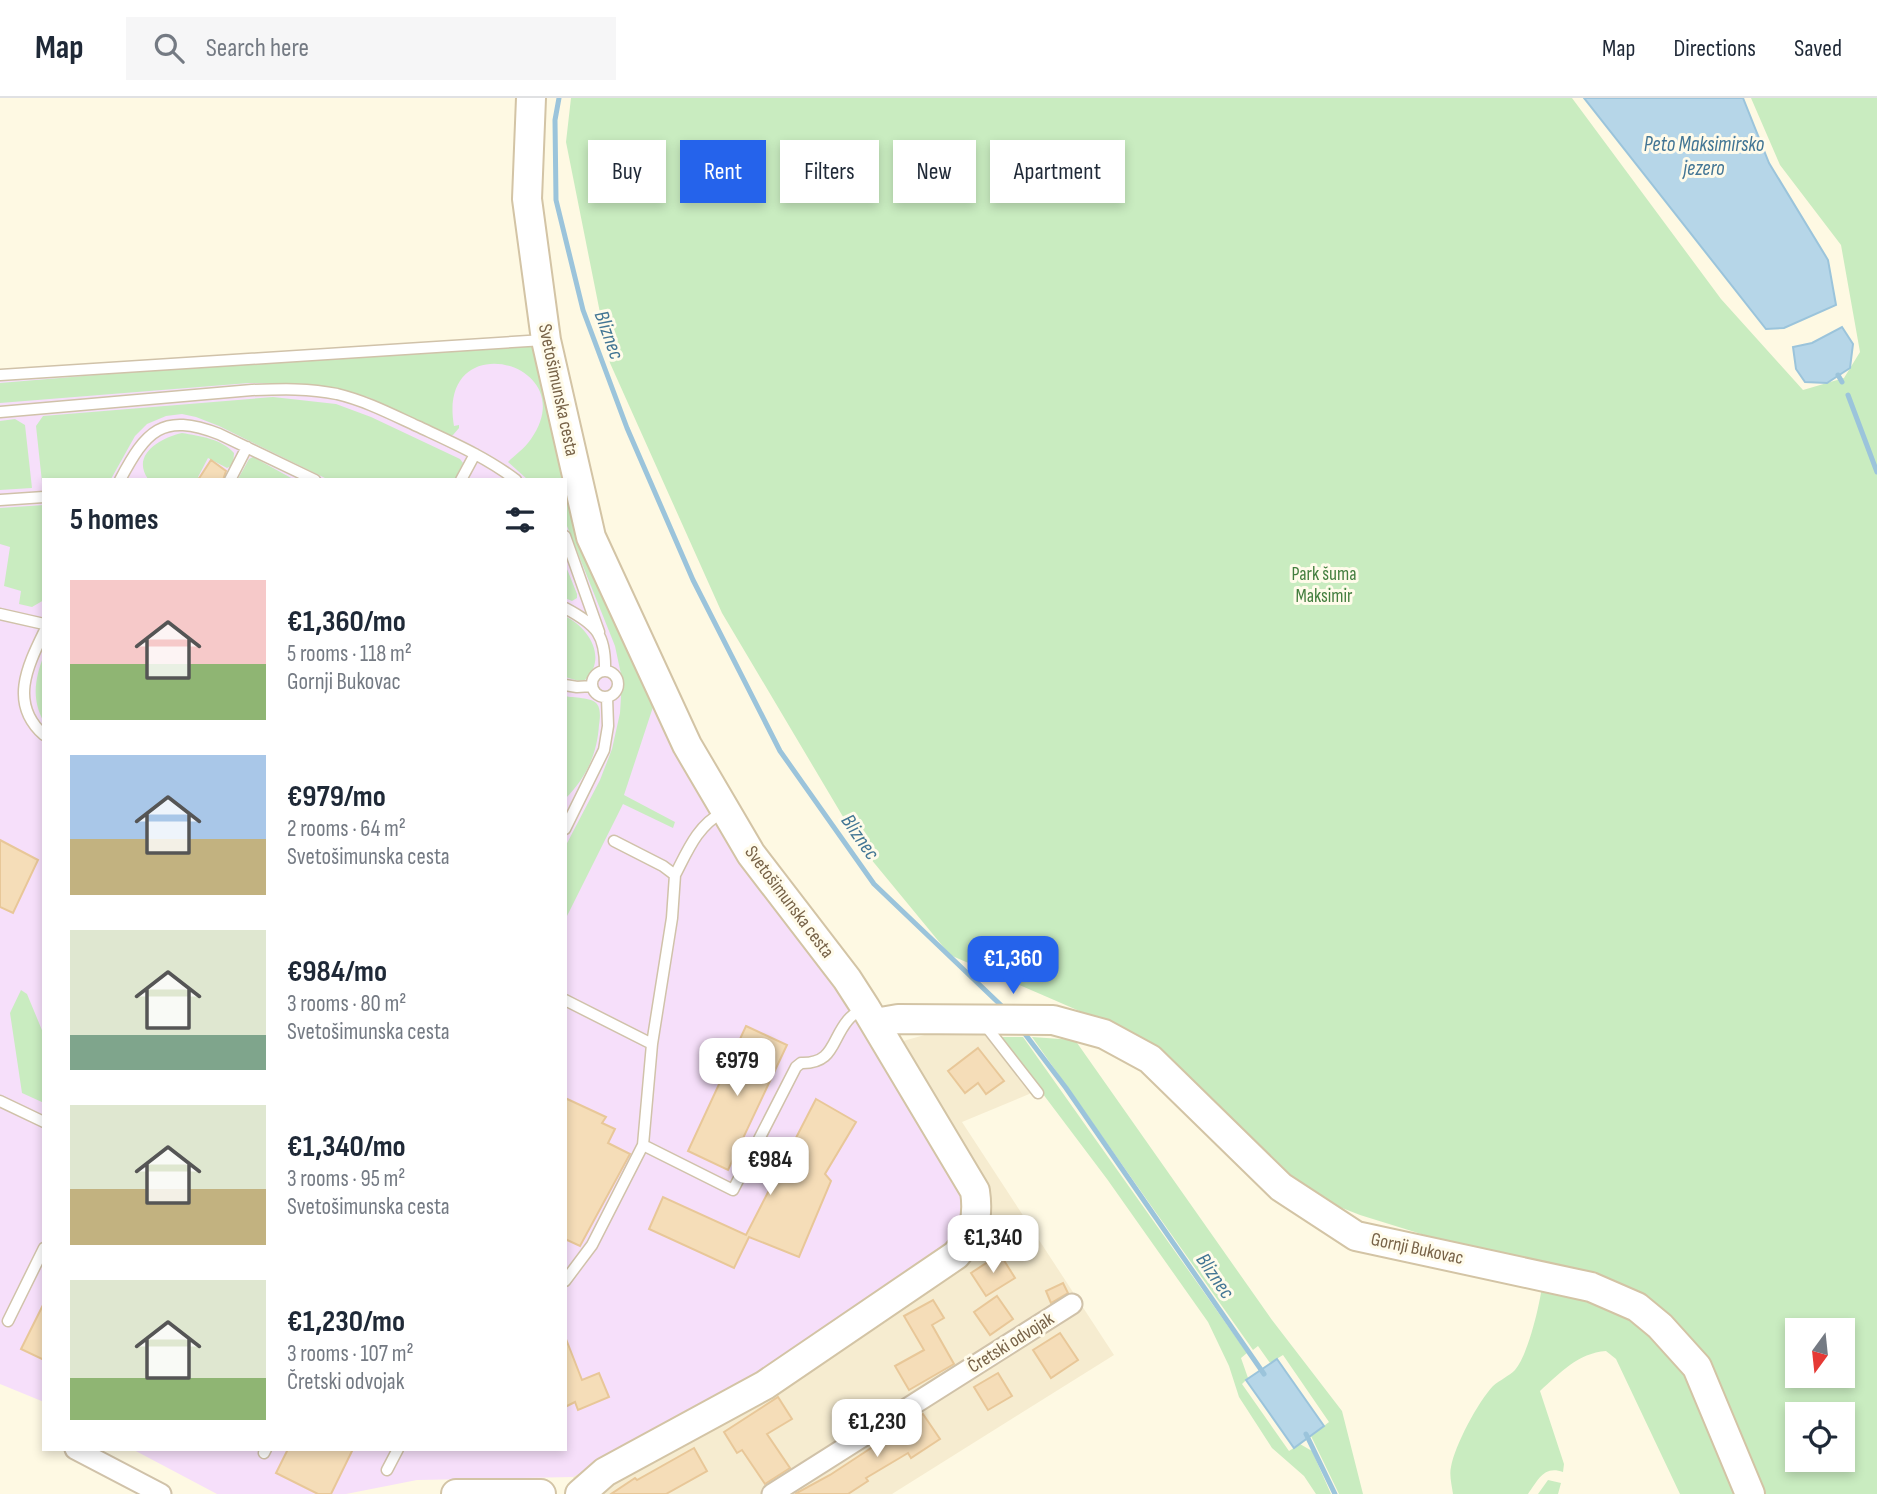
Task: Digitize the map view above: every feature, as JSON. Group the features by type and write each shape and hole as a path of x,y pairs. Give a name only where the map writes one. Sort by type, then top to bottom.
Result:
{"street":[{"name":"Svetošimunska cesta","path":"531,98 527,199 546,340 591,537 687,745 751,854 870,1015 975,1191 977,1208 975,1226 968,1242 956,1255 765,1385 605,1472 580,1494"},
{"name":"Gornji Bukovac","path":"870,1015 898,1019 1053,1020 1104,1034 1150,1059 1281,1187 1356,1236 1591,1287 1637,1307 1660,1326 1697,1367 1750,1494"},
{"name":"Čretski odvojak","path":"772,1494 1072,1304"},
{"path":"79,1451 160,1494"},
{"path":"464,1494 541,1494"}],"lane":[{"path":"0,375 546,340"},
{"path":"0,412 252,390 316,390 365,402 498,465 514,478"},
{"path":"121,478 144,439 162,428 180,425 197,427 247,447 311,478"},
{"path":"231,478 247,447"},
{"path":"462,478 475,454"},
{"path":"0,500 42,497"},
{"path":"567,542 606,651 606,671"},
{"path":"567,609 589,620 598,632"},
{"path":"0,614 42,624"},
{"path":"42,637 27,671 23,691 27,709 42,732"},
{"path":"606,671 613,674 618,685 615,693 607,697 596,693 593,686 597,674 606,671"},
{"path":"567,685 593,686"},
{"path":"567,825 604,750 608,726 607,697"},
{"path":"567,1279 592,1245 643,1145 652,1044 667,953 675,874 696,834 706,823 726,810"},
{"path":"614,841 675,874"},
{"path":"567,1001 652,1044"},
{"path":"643,1145 733,1189 796,1068 801,1063 825,1058 849,1019 870,1015"},
{"path":"987,1020 1038,1093"},
{"path":"0,1101 42,1121"},
{"path":"8,1321 42,1252"},
{"path":"387,1469 397,1451"}],"shaded area":[{"path":"541,348 586,544 704,785 882,1047 969,1194 954,1248 806,1350 573,1477 417,1480 346,1494 217,1494 136,1451 567,1451 567,478 42,478 42,1401 0,1384 0,381"},
{"path":"984,1032 1034,1092 962,1122 1114,1355 892,1494 582,1494 573,1477 954,1248 882,1047 928,1034"}],"green space":[{"name":"Park šuma Maksimir","path":"571,98 1572,98 1721,299 1803,390 1844,378 1860,352 1841,245 1780,165 1751,98 1877,98 1877,1494 1680,1494 1616,1359 1606,1351 1578,1360 1540,1391 1564,1464 1563,1472 1546,1472 1528,1494 1453,1494 1450,1470 1457,1447 1487,1393 1515,1370 1526,1350 1544,1272 1360,1215 1286,1186 1151,1042 950,955 861,847 722,613 610,363 566,142"},
{"path":"537,342 654,704 624,795 675,822 673,828 623,804 567,916 567,843 600,780 612,749 620,713 622,679 615,646 567,526 567,478 526,478 508,462 531,439 542,412 539,390 526,374 506,365 485,365 466,374 454,394 454,426 459,425 459,428 453,435 368,397 309,384 249,383 0,403 0,383 323,356"},
{"path":"273,397 336,404 371,417 460,459 463,463 456,478 325,478 219,426 182,414 166,416 147,424 135,436 112,478 42,478 42,482 36,426 43,416"},
{"path":"15,419 25,425 32,488 0,490 0,421"},
{"path":"182,433 210,439 223,444 234,453 233,465 227,468 208,458 198,477 200,478 148,478 143,462 145,455 165,439"},
{"path":"253,457 291,478 239,478 249,459"},
{"path":"42,505 42,601 32,607 19,604 21,591 4,586 10,547 0,544 0,508"},
{"path":"567,569 577,594 577,598 572,601 567,599"},
{"path":"567,617 588,636 595,653 592,671 585,680 567,678"},
{"path":"42,661 42,718 36,697"},
{"path":"567,696 595,702 600,714 596,746 579,783 567,797"},
{"path":"21,990 27,994 42,1030 42,1102 22,1093 10,1013"},
{"path":"1000,1037 1023,1037 1247,1353 1241,1358 1248,1378 1242,1384 1289,1451 1300,1444 1312,1451 1331,1494 1316,1494 1304,1476 1272,1448 1239,1397 1229,1366 1208,1322 1107,1179"},
{"path":"1032,1037 1075,1040 1272,1320 1342,1411 1363,1494 1339,1494 1311,1436 1329,1422 1283,1355 1270,1363 1258,1346 1253,1350"},
{"path":"1548,1480 1561,1483 1558,1494 1538,1494"}],"water":[{"name":"Peto Maksimirsko jezero","path":"1584,98 1743,98 1769,163 1828,260 1836,305 1784,328 1766,329"},
{"path":"1842,327 1853,344 1850,368 1827,383 1805,382 1796,369 1793,347 1812,343"},
{"path":"1277,1359 1324,1426 1294,1448 1246,1380"}],"building":[{"path":"211,460 226,471 224,478 199,478"},
{"path":"0,840 38,860 13,913 0,907"},
{"path":"746,1026 787,1045 728,1170 688,1151"},
{"path":"978,1048 1004,1081 986,1094 978,1083 965,1093 948,1071"},
{"path":"567,1099 606,1117 602,1123 615,1129 608,1143 630,1154 580,1246 567,1240"},
{"path":"816,1099 856,1122 825,1174 831,1181 799,1257 749,1237 734,1268 649,1229 663,1197 746,1235"},
{"path":"1000,1254 1015,1278 986,1296 971,1273"},
{"path":"1063,1283 1068,1293 1051,1303 1046,1291"},
{"path":"997,1296 1013,1319 990,1335 974,1312"},
{"path":"933,1300 944,1318 932,1325 954,1364 909,1390 895,1366 924,1350 904,1316"},
{"path":"42,1307 42,1359 21,1349"},
{"path":"1060,1333 1078,1360 1051,1378 1033,1350"},
{"path":"567,1342 582,1380 599,1373 609,1397 578,1410 575,1402 567,1406"},
{"path":"998,1373 1012,1396 988,1410 974,1387"},
{"path":"778,1397 792,1419 767,1434 790,1468 765,1484 742,1450 737,1453 724,1432"},
{"path":"923,1414 940,1439 911,1458 908,1453 866,1478 868,1481 848,1494 795,1494 830,1475"},
{"path":"694,1448 707,1471 666,1494 611,1494 635,1478 637,1480"},
{"path":"287,1451 352,1451 331,1494 318,1494 276,1473"}],"waterway":[{"name":"Bliznec","path":"559,98 555,120 556,200 583,310 627,428 693,580 780,751 874,884 1007,1011"},
{"path":"1838,375 1842,382"},
{"path":"1848,395 1877,472"},
{"name":"Bliznec","path":"1022,1030 1066,1088 1264,1374"},
{"name":"Bliznec","path":"1306,1434 1335,1494"}]}
